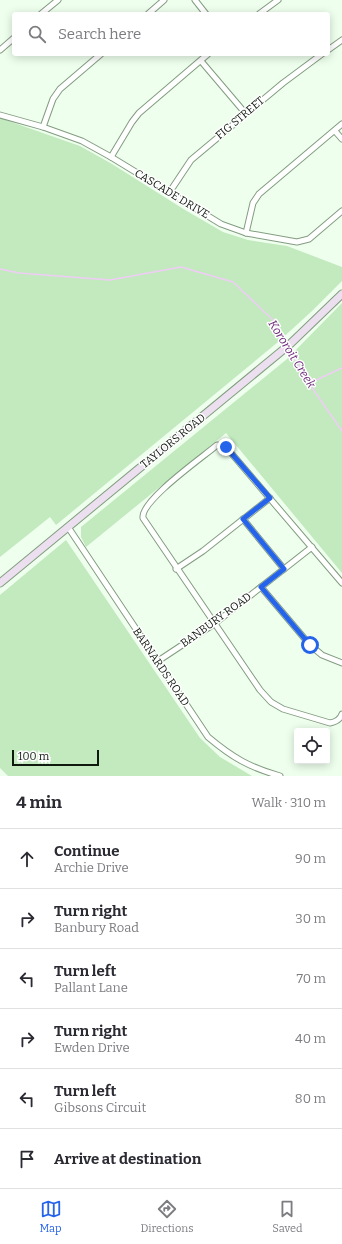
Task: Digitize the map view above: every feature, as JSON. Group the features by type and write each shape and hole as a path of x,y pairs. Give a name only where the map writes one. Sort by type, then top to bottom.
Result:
{"street":[{"path":"43,12 58,0"},
{"path":"150,12 164,0"},
{"path":"194,0 204,12"},
{"path":"263,12 278,0"},
{"path":"0,50 12,40"},
{"path":"330,49 342,40"},
{"path":"43,127 53,99 60,89 99,56"},
{"path":"111,157 139,113 206,56"},
{"name":"FIG STREET","path":"169,194 191,160 283,83 319,56"},
{"path":"200,61 246,114"},
{"name":"CASCADE DRIVE","path":"0,115 43,127 82,141 221,224 246,233 297,242 303,241 309,239 342,211"},
{"path":"246,233 253,203 258,194 342,124"},
{"path":"335,131 342,139"},
{"name":"TAYLORS ROAD","path":"0,583 267,363 313,323 342,294"},
{"path":"342,583 226,447 217,445 159,491 144,510 142,516 176,569 260,690 271,702 283,709 330,723 337,722 342,714"},
{"path":"176,569 203,551 270,498"},
{"path":"243,519 284,569"},
{"name":"BARNARDS ROAD","path":"68,527 208,737 227,753 264,774 280,776"},
{"name":"BANBURY ROAD","path":"158,661 214,624 312,548"},
{"path":"261,587 310,645 322,655 342,663"}],"green space":[{"path":"0,118 80,146 223,232 248,240 287,246 342,267 342,281 278,342 56,525 50,517 0,557"},
{"path":"342,303 342,573 226,433 86,547 81,537 81,527 287,359"},
{"path":"66,540 200,738 220,757 252,776 8,776 0,768 0,595"}],"waterway":[{"name":"Kororoit Creek","path":"0,269 19,273 110,280 181,267 233,282 275,322 286,343"},
{"name":"Kororoit Creek","path":"289,348 306,379 342,431"},
{"path":"308,379 314,381 342,368"}],"route":[{"path":"226,447 270,498 243,519 284,569 261,587 310,645"}]}
